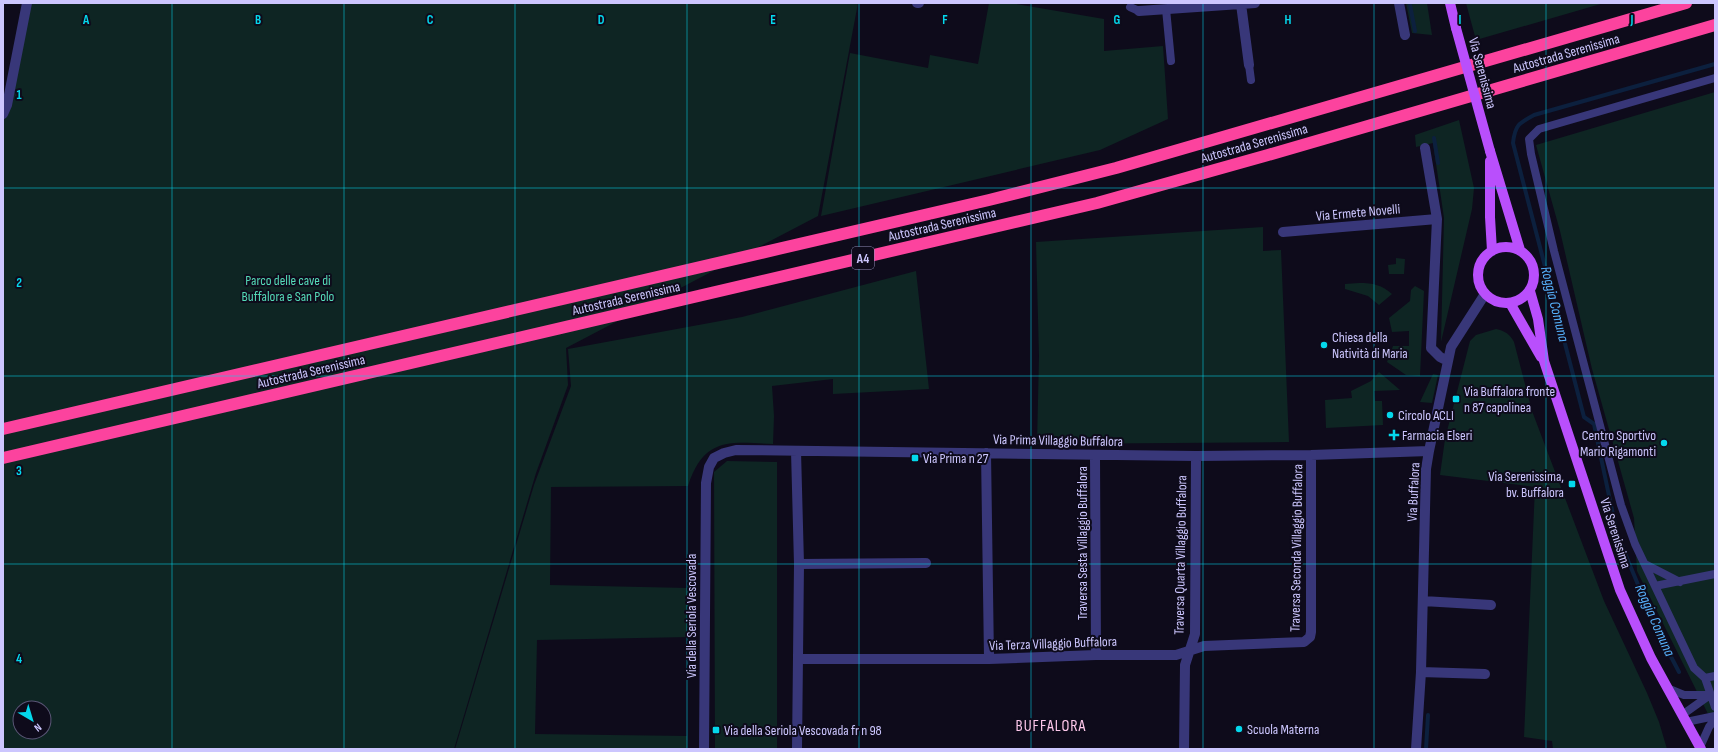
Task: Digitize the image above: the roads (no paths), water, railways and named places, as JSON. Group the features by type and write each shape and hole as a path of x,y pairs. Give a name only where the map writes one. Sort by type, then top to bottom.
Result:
{"highway":[{"name":"Autostrada Serenissima","path":"3,429 974,203 1108,170 1686,3"},
{"name":"Autostrada Serenissima","path":"3,458 1097,203 1268,155 1715,25"}],"main road":[{"name":"Via Serenissima","path":"1450,3 1490,151 1520,250 1531,261 1534,268 1533,284 1530,291 1538,319 1544,361 1620,590 1651,658 1701,748"},
{"name":"Via Serenissima","path":"1490,151 1490,217 1492,250"},
{"path":"1520,250 1511,247 1501,247 1492,250 1484,257 1479,266 1478,276 1480,285 1485,294 1492,300 1502,303 1517,301 1530,291"},
{"name":"Via Serenissima","path":"1510,303 1544,361"}],"street":[{"path":"3,114 7,105 26,3"},
{"path":"1134,9 1166,9 1254,3"},
{"path":"1399,3 1405,35"},
{"path":"1242,4 1249,65"},
{"path":"1425,148 1436,219 1431,348 1440,357 1448,361"},
{"name":"Via Ermete Novelli","path":"1283,232 1436,219"},
{"name":"Via Buffalora","path":"1416,749 1421,672 1426,469 1451,348 1485,294"},
{"name":"Via Prima Villaggio Buffalora","path":"706,483 709,467 714,458 724,453 736,450 1196,456 1311,455 1429,451"},
{"path":"796,451 799,564 797,749"},
{"path":"986,453 989,659"},
{"name":"Traversa Sesta Villaggio Buffalora","path":"1096,455 1096,655"},
{"name":"Traversa Seconda Villaggio Buffalora","path":"1308,640 1311,632 1311,455"},
{"name":"Traversa Quarta Villaggio Buffalora","path":"1184,749 1185,665 1195,634 1196,456"},
{"name":"Via della Seriola Vescovada","path":"704,749 706,483"},
{"path":"799,564 926,562"},
{"path":"1423,601 1492,605"},
{"name":"Via Terza Villaggio Buffalora","path":"798,659 989,659 1096,655 1176,655 1204,646 1300,643 1308,640"},
{"path":"1421,672 1484,674"}],"lane":[{"path":"1166,9 1171,61"},
{"path":"1249,65 1252,80"},
{"path":"1715,78 1539,129 1529,139 1531,154 1554,250 1621,505 1655,586 1694,668 1705,678 1715,707"},
{"path":"1645,564 1680,582"},
{"path":"1655,586 1715,574"},
{"path":"1705,678 1715,676"},
{"path":"1668,688 1684,695 1710,695"},
{"path":"1684,719 1710,695"},
{"path":"1684,719 1715,717"},
{"path":"1701,748 1709,727 1715,717"}],"waterway":[{"path":"1410,5 1415,31"},
{"name":"Roggia Comuna","path":"1679,672 1656,628 1617,534 1594,424 1584,417 1513,143 1515,132 1519,125 1534,115 1715,64"},
{"path":"1434,138 1438,163"},
{"path":"1426,749 1428,715"}],"place":[{"name":"Chiesa della Natività di Maria","path":"1324,345"},
{"name":"Via Buffalora fronte n 87 capolinea","path":"1456,399"},
{"name":"Circolo ACLI","path":"1390,415"},
{"name":"Farmacia Elseri","path":"1394,435"},
{"name":"Centro Sportivo Mario Rigamonti","path":"1664,443"},
{"name":"Via Prima n 27","path":"915,458"},
{"name":"Via Serenissima, bv. Buffalora","path":"1572,484"},
{"name":"Scuola Materna","path":"1239,729"},
{"name":"Via della Seriola Vescovada fr n 98","path":"716,730"}],"district":[{"name":"BUFFALORA","path":"1051,725"}],"park label":[{"name":"Parco delle cave di Buffalora e San Polo","path":"288,288"}]}
